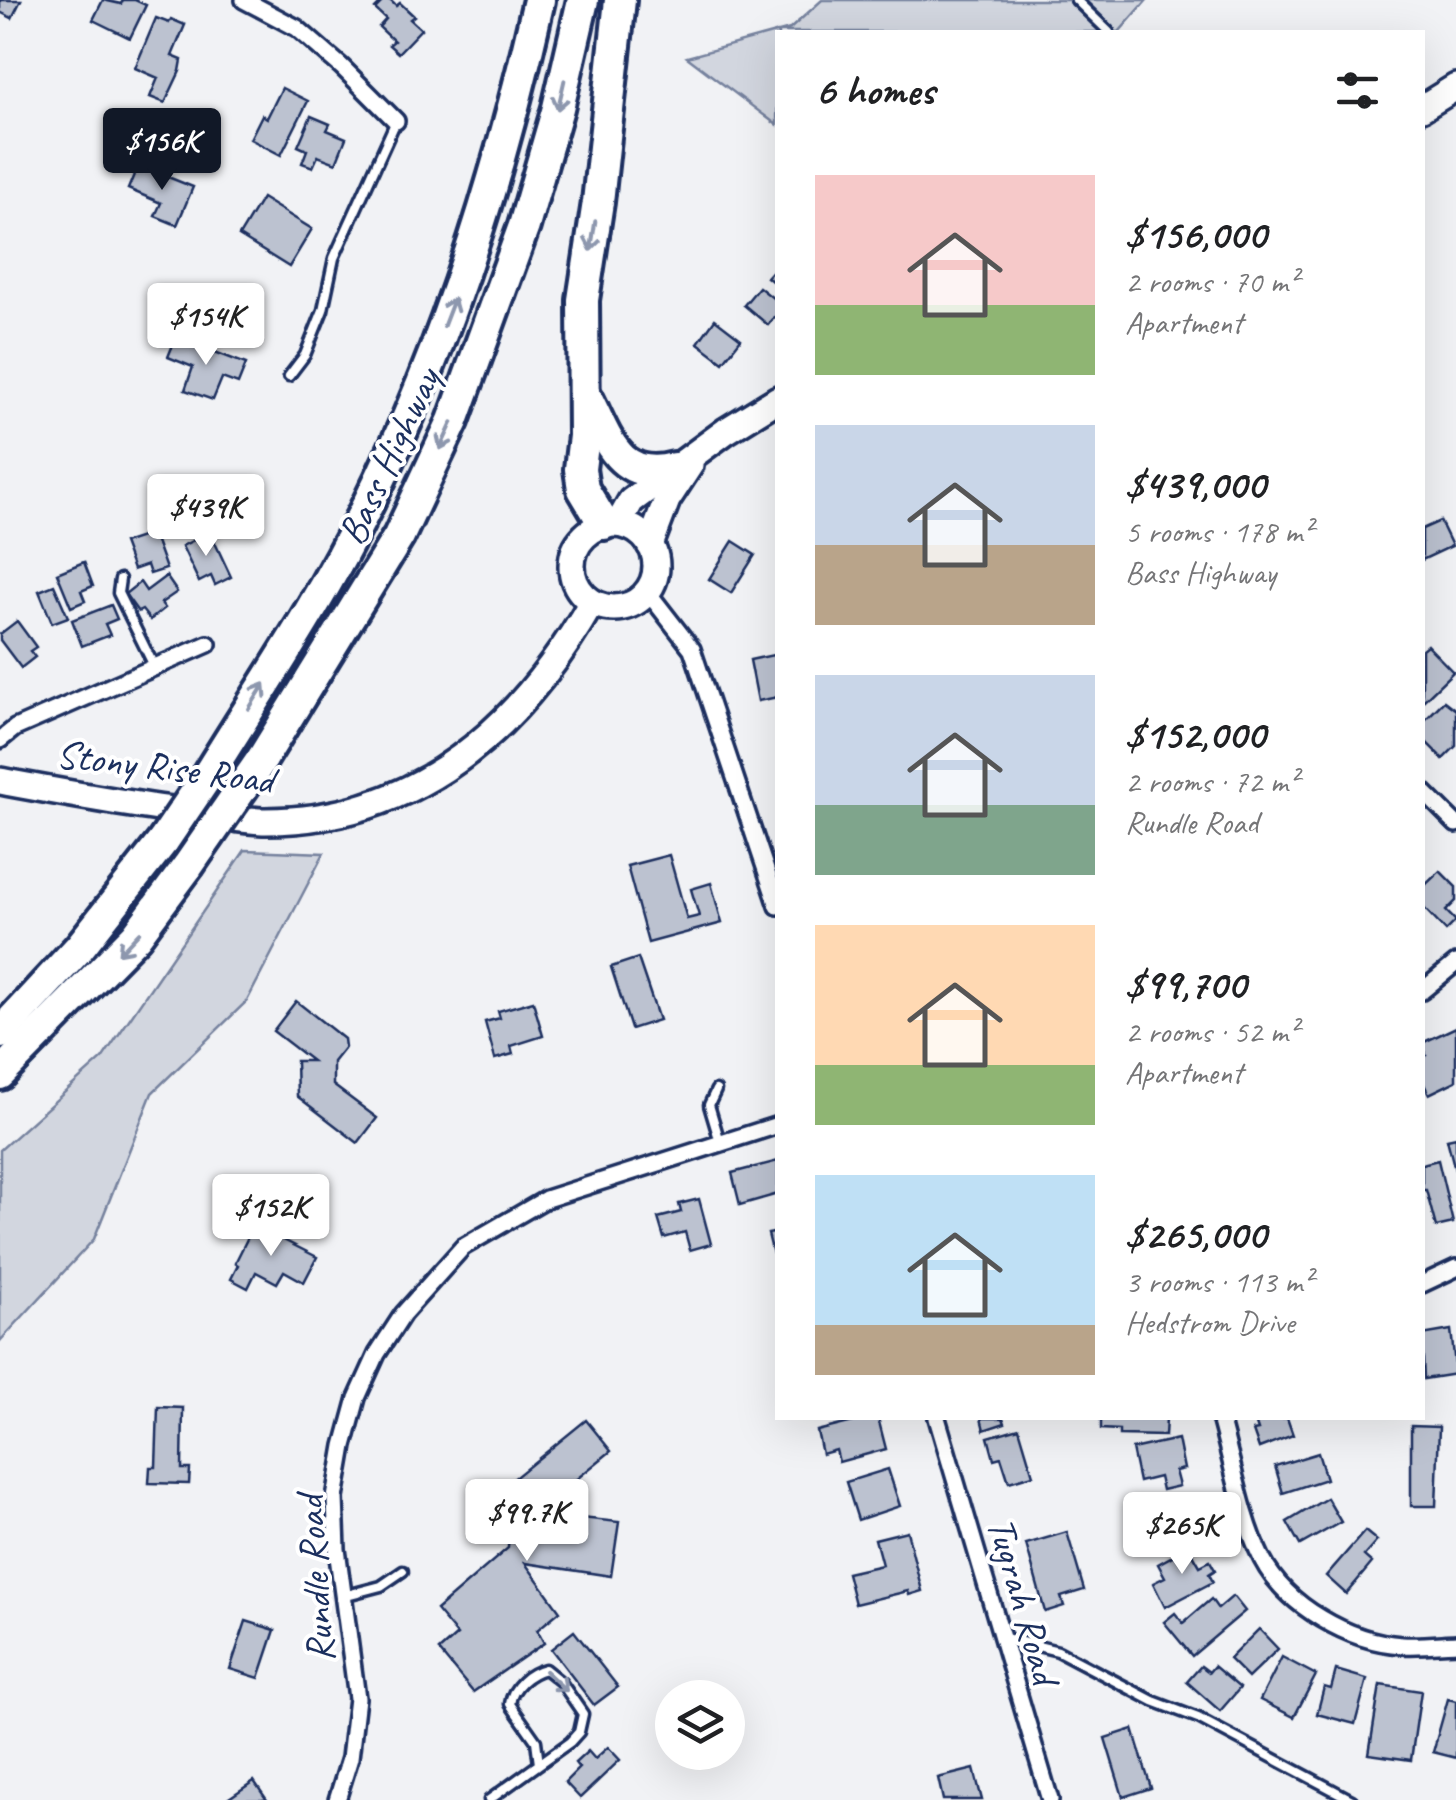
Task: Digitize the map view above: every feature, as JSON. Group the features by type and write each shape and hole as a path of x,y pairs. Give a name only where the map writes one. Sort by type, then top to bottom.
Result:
{"highway":[{"name":"Bass Highway","path":"0,1033 79,948 164,840 300,626 364,512 417,396 456,294 495,170 538,0"},
{"name":"Bass Highway","path":"0,1074 136,936 188,866 262,759 399,536 453,421 524,226 558,108 582,0"},
{"path":"611,524 583,489 580,469 583,300 620,0"},
{"path":"584,390 610,445 622,460 654,472 687,460"}],"main road":[{"path":"1425,106 1456,87"},
{"path":"611,524 637,530 650,545 656,568 647,591 625,606 611,608 592,602 573,578 573,555 584,535 611,524 631,501 726,431 775,401"},
{"path":"650,545 666,500 687,460"},
{"name":"Stony Rise Road","path":"0,781 137,806 260,821 317,818 380,803 435,777 482,743 522,703 592,602"}],"street":[{"path":"244,0 297,28 396,121"},
{"path":"647,591 692,648 775,897"},
{"path":"0,740 16,728 208,644"},
{"path":"1425,793 1456,824"},
{"path":"1425,989 1456,962"},
{"name":"Rundle Road","path":"337,1800 350,1758 357,1698 335,1498 358,1398 370,1368 402,1314 463,1247 546,1199 775,1126"},
{"path":"1425,1283 1456,1268"},
{"name":"Tugrah Road","path":"938,1420 1050,1800"},
{"path":"1221,1420 1263,1562 1297,1603 1335,1627 1399,1645 1456,1643"}],"lane":[{"path":"1076,0 1108,30"},
{"path":"289,376 306,355 323,310 334,258 396,121"},
{"path":"120,579 118,593 154,667"},
{"path":"716,1090 709,1105 720,1142"},
{"path":"343,1596 382,1586 404,1571"},
{"path":"1001,1637 1058,1652 1152,1701 1198,1718 1352,1800"},
{"path":"490,1800 539,1764 577,1736 583,1714 561,1682 546,1669 534,1673 517,1688 510,1704 536,1741 539,1764"}],"shaded area":[{"path":"822,0 1147,0 1121,30 786,30"},
{"path":"775,33 775,123 687,57"},
{"path":"245,850 324,853 247,1001 152,1093 94,1239 0,1341 0,1150 102,1059"}],"building":[{"path":"0,0 21,0 12,18 0,12"},
{"path":"103,0 121,4 123,0 135,0 146,5 130,38 93,20"},
{"path":"384,0 396,6 400,3 421,29 398,53 389,45 394,41 379,27 386,19 375,9"},
{"path":"156,18 185,25 172,56 182,60 180,71 165,103 150,97 158,78 135,68"},
{"path":"282,88 308,101 281,155 250,139 262,115 267,118"},
{"path":"311,116 330,124 327,130 346,138 336,163 318,156 313,167 302,163 307,150 298,146"},
{"path":"138,165 193,187 177,225 155,216 161,203 128,189"},
{"path":"262,198 312,229 289,267 239,236"},
{"path":"759,287 775,300 775,317 768,325 744,305"},
{"path":"715,319 741,339 723,362 698,343"},
{"path":"176,337 246,364 238,384 222,378 213,400 185,390 193,367 168,357"},
{"path":"1440,521 1452,546 1425,559 1425,528"},
{"path":"210,532 231,577 215,585 211,576 199,582 182,546"},
{"path":"153,533 166,569 150,574 147,565 133,570 123,543"},
{"path":"733,541 755,555 731,593 709,579"},
{"path":"84,562 93,586 81,591 85,601 71,607 57,573"},
{"path":"166,576 177,592 161,603 165,608 150,620 142,610 138,612 125,594 140,582 146,591"},
{"path":"54,585 68,617 52,623 39,591"},
{"path":"111,605 117,619 105,624 110,635 82,646 72,620"},
{"path":"17,621 36,647 30,651 35,657 21,668 0,640 0,634"},
{"path":"1425,647 1453,672 1425,699"},
{"path":"775,655 775,698 758,701 750,660"},
{"path":"1444,701 1456,710 1456,746 1443,759 1425,741 1425,720"},
{"path":"669,855 687,919 699,916 691,889 711,883 722,923 648,943 627,866"},
{"path":"1440,871 1456,887 1456,901 1446,911 1456,921 1446,931 1425,909 1425,885"},
{"path":"638,958 659,1020 631,1029 611,967"},
{"path":"296,1001 344,1039 345,1047 333,1062 333,1085 377,1118 358,1143 297,1096 296,1061 312,1061 273,1031"},
{"path":"533,1001 543,1036 511,1046 513,1054 495,1059 485,1022 500,1018 498,1011"},
{"path":"1456,1027 1456,1081 1429,1094 1425,1086 1425,1042"},
{"path":"1456,1137 1456,1174 1447,1139"},
{"path":"1438,1160 1453,1223 1436,1227 1425,1190 1425,1163"},
{"path":"775,1162 775,1195 740,1205 732,1173"},
{"path":"699,1199 711,1244 690,1250 685,1232 664,1238 658,1218 681,1212 679,1204"},
{"path":"254,1225 317,1257 304,1282 284,1271 277,1283 256,1272 248,1288 231,1279"},
{"path":"775,1233 775,1258 774,1258 768,1234"},
{"path":"1451,1330 1456,1374 1425,1379 1425,1334"},
{"path":"158,1407 183,1408 182,1469 190,1469 189,1484 149,1483 150,1467 156,1467"},
{"path":"586,1420 611,1451 535,1513 619,1522 611,1576 525,1563 560,1611 537,1630 544,1643 473,1692 439,1651 457,1635 436,1610 508,1548 509,1528 485,1502"},
{"path":"861,1420 879,1420 886,1449 839,1462 836,1450 822,1454 817,1431"},
{"path":"982,1420 1004,1420 1005,1423 984,1430"},
{"path":"1101,1420 1166,1420 1165,1436 1119,1435 1119,1430 1101,1429"},
{"path":"1255,1420 1288,1420 1293,1435 1259,1448 1253,1431 1258,1430"},
{"path":"1411,1426 1439,1427 1436,1506 1411,1506"},
{"path":"1019,1428 1033,1475 1009,1482 1001,1457 994,1459 988,1437"},
{"path":"1178,1439 1184,1469 1175,1471 1179,1486 1162,1490 1159,1477 1139,1482 1132,1449"},
{"path":"1318,1453 1326,1479 1283,1493 1275,1466"},
{"path":"888,1469 900,1506 858,1520 846,1482"},
{"path":"1327,1498 1341,1522 1300,1545 1287,1522"},
{"path":"1195,1501 1204,1538 1187,1542 1185,1535 1144,1546 1136,1516"},
{"path":"907,1531 922,1591 855,1604 847,1573 882,1565 875,1539"},
{"path":"1365,1531 1377,1541 1364,1556 1372,1563 1346,1594 1326,1576"},
{"path":"1067,1532 1084,1590 1061,1597 1064,1606 1045,1612 1026,1544"},
{"path":"1189,1547 1200,1566 1210,1561 1215,1570 1209,1574 1213,1582 1165,1607 1153,1583 1165,1577 1158,1564"},
{"path":"1233,1596 1245,1611 1192,1656 1164,1622 1175,1613 1183,1623 1211,1599 1218,1609"},
{"path":"246,1621 275,1630 259,1678 230,1669"},
{"path":"1259,1629 1278,1649 1248,1678 1229,1659"},
{"path":"574,1631 618,1687 594,1705 551,1649"},
{"path":"1282,1657 1316,1675 1294,1717 1260,1700"},
{"path":"1201,1666 1209,1672 1214,1666 1240,1688 1220,1711 1187,1682"},
{"path":"1336,1670 1367,1679 1355,1724 1317,1714 1324,1687 1331,1689"},
{"path":"1380,1685 1421,1691 1411,1760 1369,1754"},
{"path":"1448,1699 1456,1701 1456,1758 1433,1752"},
{"path":"1133,1729 1151,1788 1123,1797 1105,1738"},
{"path":"608,1747 620,1760 580,1798 565,1782 579,1768 575,1763 588,1751 595,1759"},
{"path":"974,1769 982,1800 943,1800 938,1778"},
{"path":"254,1781 267,1800 226,1800"}]}
